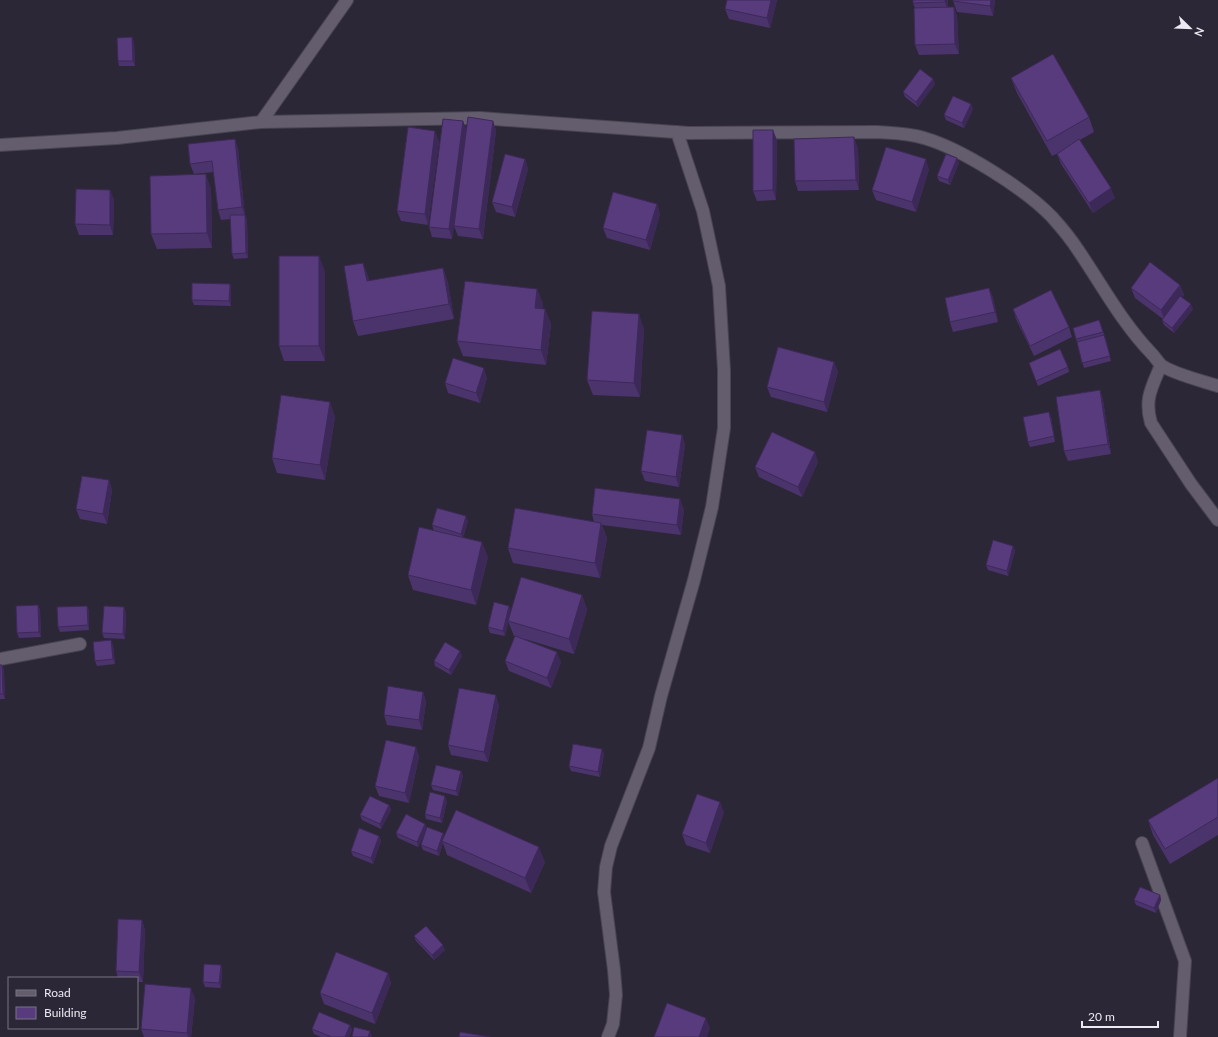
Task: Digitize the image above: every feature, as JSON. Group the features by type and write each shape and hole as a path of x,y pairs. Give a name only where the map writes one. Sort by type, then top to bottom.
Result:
{"street":[{"path":"261,122 347,0"},
{"path":"0,145 117,138 261,122 480,118 677,132 877,132 905,134 925,138 947,147 981,165 1022,192 1052,217 1078,249 1126,323 1161,365 1218,386"},
{"path":"608,1037 613,1024 616,995 604,892 606,867 611,846 649,748 712,507 724,428 724,370 719,286 703,211 677,132"},
{"path":"1161,365 1148,397 1148,412 1152,423 1191,484 1218,520"},
{"path":"0,659 80,644"},
{"path":"1142,843 1185,961 1180,1037"}],"building":[{"path":"727,0 771,0 767,18 725,9"},
{"path":"913,0 945,0 945,2 913,3"},
{"path":"953,0 991,0 990,6"},
{"path":"954,7 955,44 915,45 914,8"},
{"path":"132,37 133,61 118,61 117,38"},
{"path":"1053,54 1089,117 1047,141 1011,78"},
{"path":"920,69 933,79 916,102 903,92"},
{"path":"953,96 971,104 962,123 944,115"},
{"path":"468,117 493,121 479,229 454,226"},
{"path":"443,119 463,121 449,229 429,227"},
{"path":"408,127 435,131 425,214 397,211"},
{"path":"753,130 773,130 773,190 753,191"},
{"path":"854,137 856,180 795,181 794,139"},
{"path":"235,139 242,207 218,210 212,161 190,164 188,144"},
{"path":"1079,139 1111,188 1089,203 1057,154"},
{"path":"886,147 926,159 912,202 872,190"},
{"path":"505,154 525,159 512,207 492,202"},
{"path":"946,154 957,158 948,180 937,176"},
{"path":"206,174 207,233 151,234 150,176"},
{"path":"76,189 110,190 110,225 75,224"},
{"path":"613,192 657,204 646,240 603,228"},
{"path":"230,215 245,215 246,253 232,254"},
{"path":"279,256 319,256 319,346 279,346"},
{"path":"1150,262 1180,285 1161,310 1131,288"},
{"path":"363,263 367,281 443,268 449,304 353,321 344,266"},
{"path":"465,281 537,289 535,308 545,309 541,350 457,341"},
{"path":"192,283 230,284 229,301 192,300"},
{"path":"989,288 995,312 950,322 945,298"},
{"path":"1051,290 1069,327 1030,346 1013,309"},
{"path":"1180,296 1191,304 1172,328 1162,320"},
{"path":"592,311 639,314 634,383 587,380"},
{"path":"1099,320 1103,332 1076,339 1073,328"},
{"path":"1104,335 1110,356 1082,363 1077,342"},
{"path":"778,347 834,362 824,402 767,387"},
{"path":"1060,349 1068,367 1036,381 1029,363"},
{"path":"453,358 484,368 476,393 445,383"},
{"path":"1100,390 1108,444 1064,451 1056,397"},
{"path":"281,395 330,402 320,465 272,458"},
{"path":"1049,412 1054,436 1028,442 1023,417"},
{"path":"647,430 682,435 676,477 641,471"},
{"path":"772,432 815,452 798,487 755,467"},
{"path":"82,476 109,480 103,514 76,509"},
{"path":"595,488 680,499 677,525 592,514"},
{"path":"437,508 466,516 461,534 432,525"},
{"path":"515,508 601,523 595,563 508,548"},
{"path":"419,527 482,542 471,590 408,575"},
{"path":"993,540 1013,546 1007,571 986,565"},
{"path":"521,577 582,595 569,639 508,621"},
{"path":"494,602 509,606 503,631 488,627"},
{"path":"38,605 39,632 17,633 16,606"},
{"path":"87,606 88,625 58,627 57,607"},
{"path":"104,606 124,607 123,634 102,633"},
{"path":"515,636 557,652 547,678 505,661"},
{"path":"111,640 113,659 95,661 93,642"},
{"path":"445,642 460,651 449,670 434,661"},
{"path":"0,665 2,665 3,694 0,694"},
{"path":"388,686 423,692 419,720 384,715"},
{"path":"459,688 496,695 484,752 448,745"},
{"path":"386,740 416,747 405,793 375,786"},
{"path":"573,744 602,749 598,772 569,766"},
{"path":"436,765 461,771 456,791 431,785"},
{"path":"1218,778 1218,817 1165,849 1148,820"},
{"path":"430,792 445,796 440,818 425,814"},
{"path":"697,794 720,802 706,843 682,834"},
{"path":"370,796 389,805 380,824 360,815"},
{"path":"456,810 539,847 525,878 442,841"},
{"path":"406,814 425,824 417,842 396,833"},
{"path":"427,827 443,833 437,851 421,845"},
{"path":"359,828 379,836 371,858 351,851"},
{"path":"1140,887 1160,895 1154,908 1134,900"},
{"path":"118,919 142,920 139,972 116,971"},
{"path":"426,926 443,945 432,955 414,936"},
{"path":"336,952 388,973 372,1013 320,993"},
{"path":"204,964 221,965 219,983 203,982"},
{"path":"145,984 191,988 187,1033 141,1029"},
{"path":"667,1003 706,1018 699,1037 654,1037"},
{"path":"319,1012 350,1025 345,1037 332,1037 312,1029"},
{"path":"354,1027 370,1031 368,1037 352,1037"},
{"path":"460,1032 490,1037 459,1037"}]}
